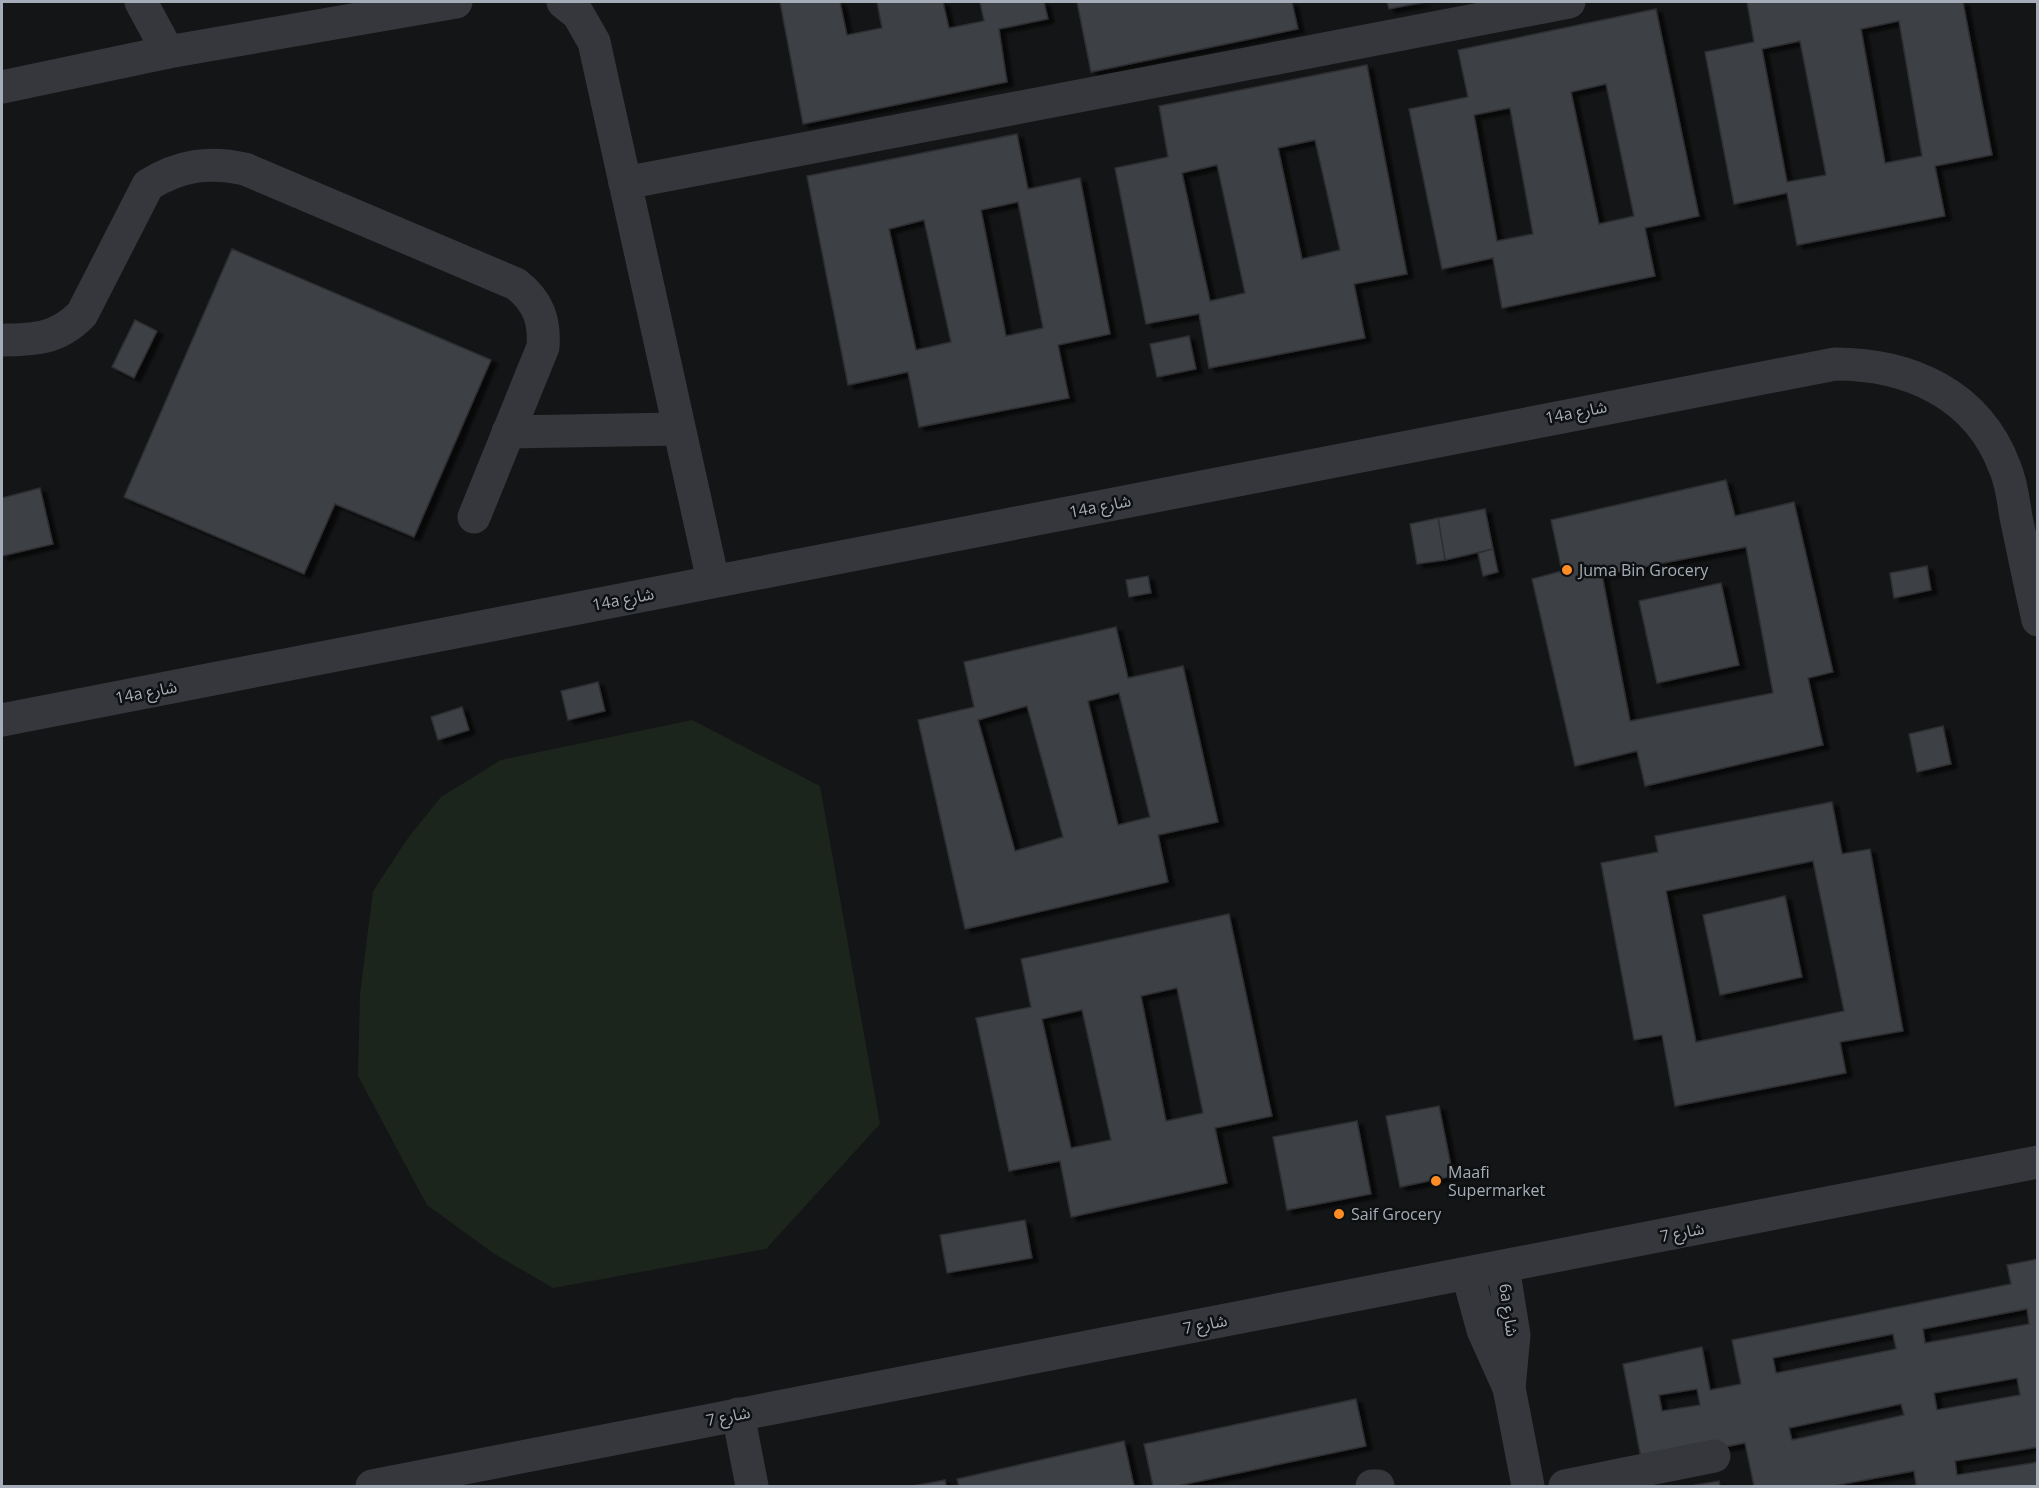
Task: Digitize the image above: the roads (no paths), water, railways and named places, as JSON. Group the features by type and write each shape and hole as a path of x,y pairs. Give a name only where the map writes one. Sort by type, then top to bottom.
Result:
{"street":[{"path":"141,2 168,52"},
{"path":"2,87 168,52 456,2"},
{"path":"563,2 578,14 594,42 712,581"},
{"path":"625,183 1569,2"},
{"path":"2,340 47,338 72,325 82,314 148,185 184,167 204,164 225,165 267,178 516,284 527,293 542,316 543,347 474,517"},
{"name":"14a شارع","path":"2,720 1811,366 1858,364 1884,367 1932,384 1951,395 1981,425 2005,467 2013,491 2037,620"},
{"path":"508,432 679,429"},
{"name":"شارع 7","path":"372,1486 1468,1275 2037,1162"},
{"name":"6a شارع","path":"1503,1267 1514,1335 1509,1388"},
{"name":"6a شارع","path":"1468,1275 1483,1330 1509,1388 1528,1486"},
{"path":"738,1414 752,1486"},
{"path":"1564,1486 1714,1456"},
{"path":"1372,1486 1378,1486"}],"place":[{"name":"Juma Bin Grocery","path":"1567,570"},
{"name":"Maafi Supermarket","path":"1436,1181"},
{"name":"Saif Grocery","path":"1339,1214"}]}
